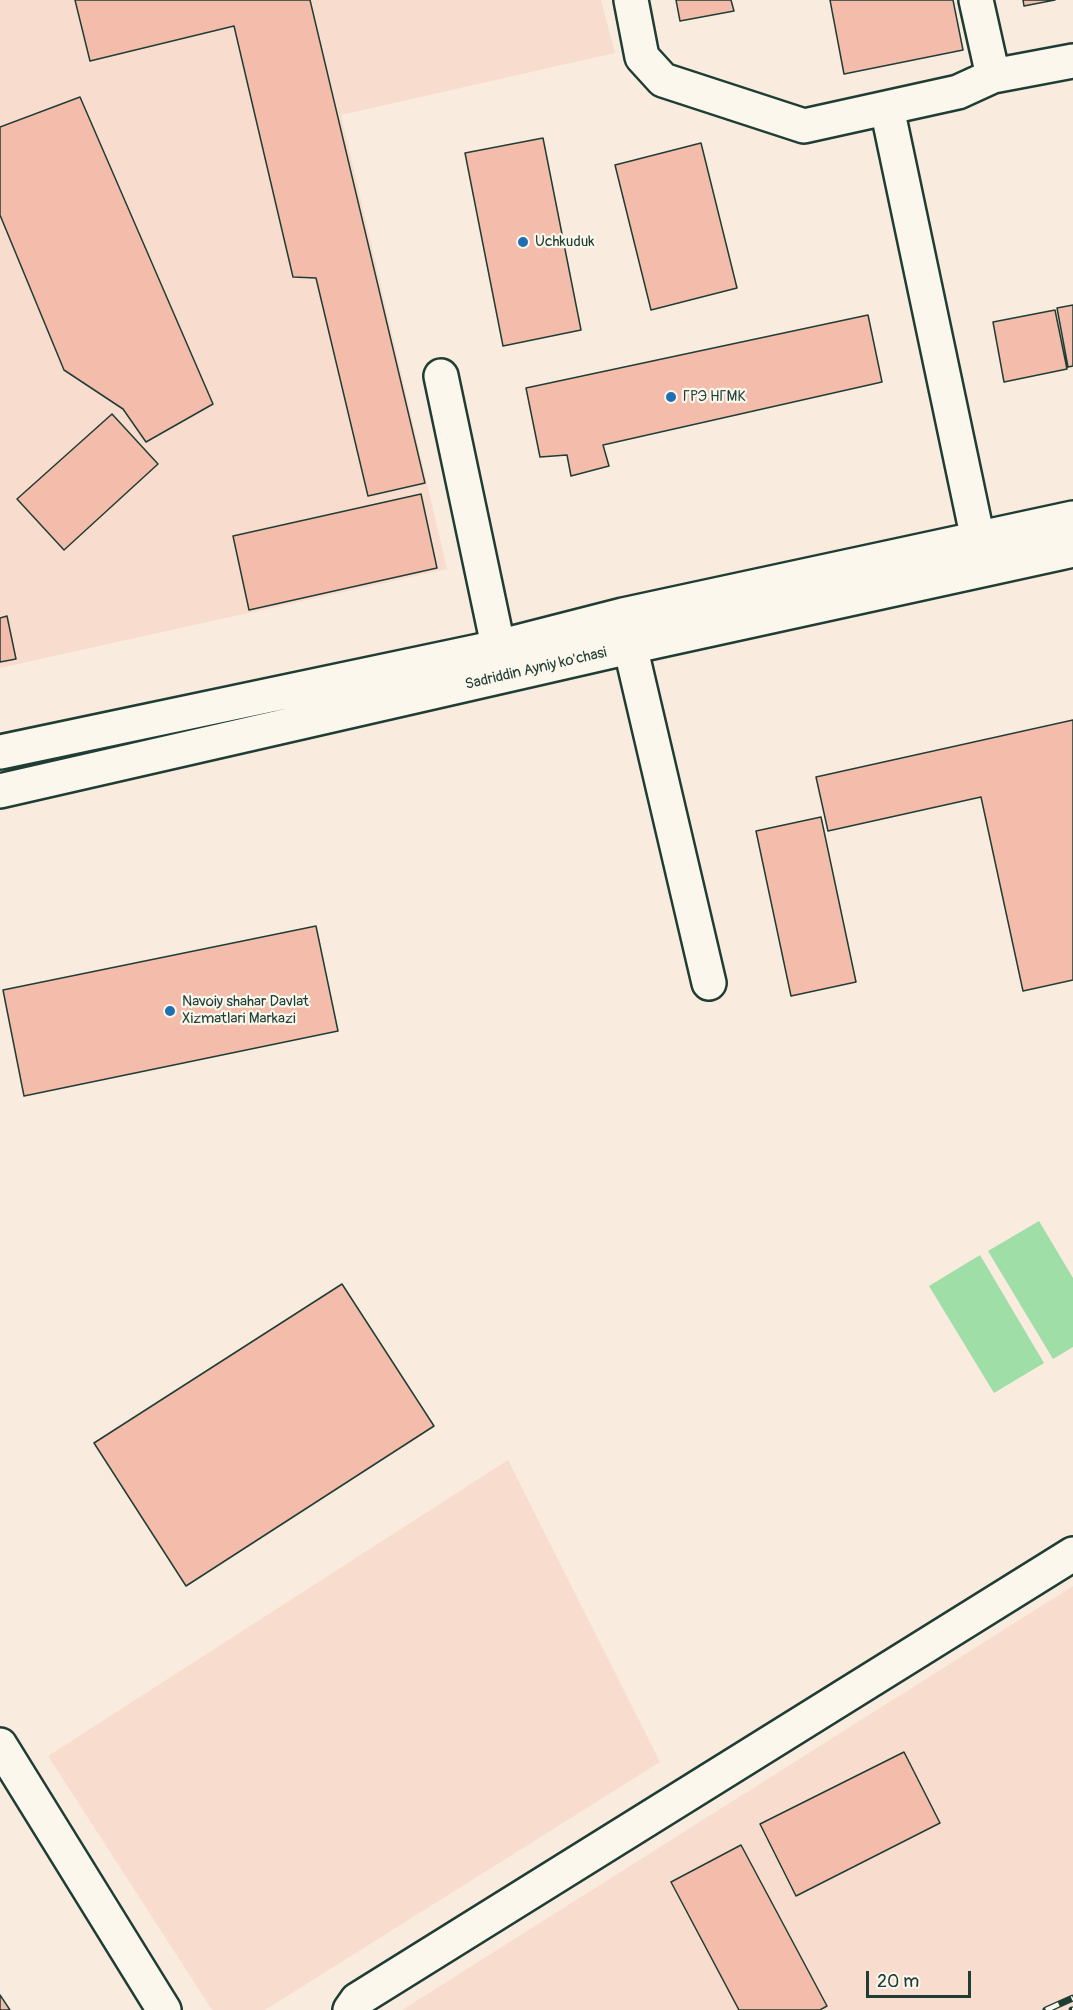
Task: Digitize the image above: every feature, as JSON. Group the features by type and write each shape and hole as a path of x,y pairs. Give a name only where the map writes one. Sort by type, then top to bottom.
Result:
{"main road":[{"path":"631,0 642,57 663,80 804,126 958,92 993,76 1073,62"},
{"path":"976,0 993,76"},
{"path":"887,108 981,554"},
{"path":"441,376 501,662"},
{"name":"Sadriddin Ayniy ko'chasi","path":"0,752 501,662 630,647 981,554 1073,518"},
{"name":"Sadriddin Ayniy ko'chasi","path":"0,791 501,662 623,615 981,554 1073,550"},
{"path":"623,615 709,983"},
{"path":"351,2010 357,2000 1073,1554"},
{"path":"0,1744 164,2010"}],"shaded area":[{"path":"0,0 601,0 615,53 341,115 447,569 0,668"},
{"path":"508,1460 660,1762 265,2010 212,2010 48,1756"},
{"path":"1073,1586 1073,2010 402,2010"}],"green space":[{"path":"1039,1221 1073,1278 1073,1347 1053,1359 988,1251"},
{"path":"980,1255 1044,1363 994,1393 929,1286"}],"building":[{"path":"75,0 310,0 425,483 368,496 316,278 293,277 234,26 90,61"},
{"path":"676,0 731,0 734,11 680,21"},
{"path":"830,0 953,0 963,50 844,74"},
{"path":"1023,0 1055,0 1024,6"},
{"path":"80,97 213,404 146,442 123,409 64,370 0,215 0,127"},
{"name":"Uchkuduk","path":"543,138 581,330 503,346 465,153"},
{"path":"701,143 737,288 651,310 615,165"},
{"path":"1073,305 1073,366 1068,367 1057,308"},
{"path":"1055,310 1067,369 1004,382 993,322"},
{"path":"868,315 882,382 603,445 609,466 571,476 567,455 540,457 526,388"},
{"path":"112,414 158,464 64,550 17,499"},
{"path":"421,494 437,568 249,610 233,536"},
{"path":"7,616 16,659 0,662 0,618"},
{"path":"1073,720 1073,980 1023,991 981,797 828,831 816,777"},
{"path":"821,817 856,982 791,996 756,831"},
{"name":"Navoiy shahar Davlat Xizmatlari Markazi","path":"316,926 338,1031 24,1096 3,990"},
{"path":"342,1284 434,1426 186,1586 94,1443"},
{"path":"904,1752 940,1823 796,1896 760,1824"},
{"path":"741,1845 827,2006 820,2010 739,2010 671,1882"},
{"path":"0,1995 10,2010 0,2010"}],"railway":[{"path":"1046,2010 1073,1998"}],"place":[{"name":"Uchkuduk","path":"523,242"},
{"name":"ГРЭ НГМК","path":"671,397"},
{"name":"Navoiy shahar Davlat Xizmatlari Markazi","path":"170,1011"}]}
